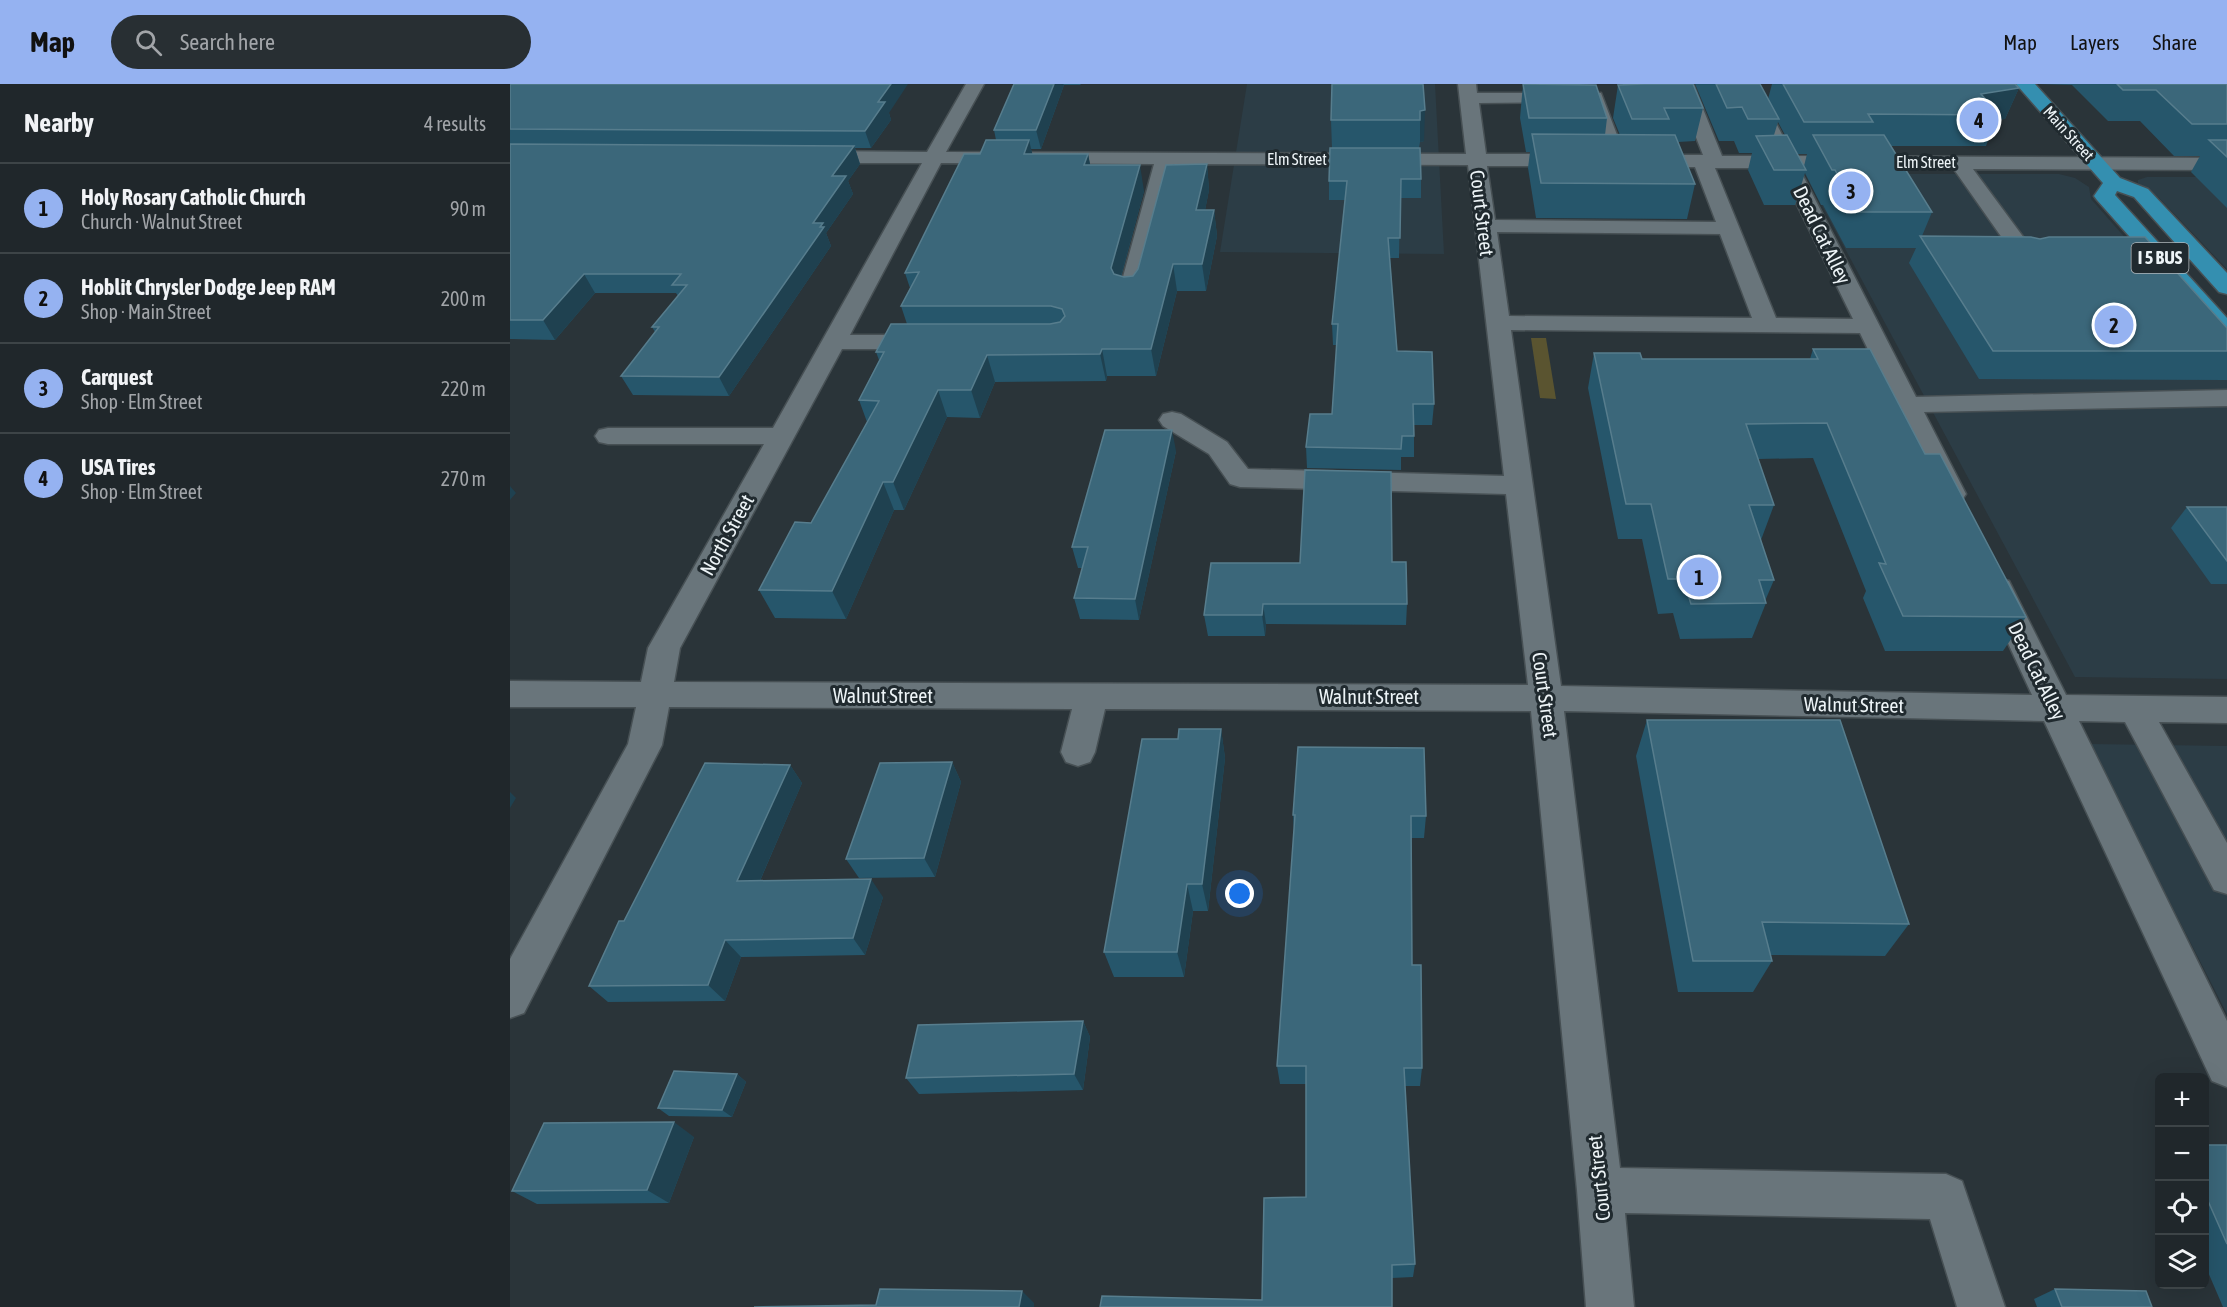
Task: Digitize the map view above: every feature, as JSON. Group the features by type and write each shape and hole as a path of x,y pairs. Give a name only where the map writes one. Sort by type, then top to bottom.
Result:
{"main road":[{"name":"Main Street","path":"2025,84 2113,182 2141,193 2227,287"},
{"name":"I 5 BUS","path":"2113,182 2104,196 2227,332"}],"street":[{"name":"North Street","path":"510,999 645,745 664,648 975,84"},
{"path":"1684,84 1729,228 1766,324"},
{"name":"Dead Cat Alley","path":"1747,84 1965,521"},
{"path":"1467,91 1596,97 1617,160"},
{"name":"Court Street","path":"1467,91 1545,698 1600,1190 1610,1307"},
{"name":"Elm Street","path":"793,157 2227,164"},
{"path":"1130,295 1165,159"},
{"path":"1958,162 2027,258"},
{"path":"1484,226 1729,228"},
{"path":"1496,323 1866,326"},
{"path":"834,342 943,342"},
{"path":"1906,405 2227,398"},
{"path":"1172,420 1218,448 1240,478 1518,485"},
{"path":"608,436 782,436"},
{"name":"Dead Cat Alley","path":"1985,563 2225,1060"},
{"name":"Walnut Street","path":"510,694 1545,698 2227,710"},
{"path":"1078,752 1091,697"},
{"path":"2135,709 2227,878"},
{"path":"1600,1190 1946,1197 1981,1307"}],"shaded area":[{"path":"1247,84 1435,84 1444,254 1220,252"},
{"path":"1805,174 2059,174 2075,178 2089,187 2091,199 2208,332 2227,343 2227,679 2075,677"},
{"path":"2147,177 2227,177 2227,269 2159,198 2138,183 2138,180"},
{"path":"1531,338 1546,338 1556,399 1540,398"},
{"path":"2089,744 2227,746 2227,1014"}],"building":[{"path":"510,84 891,84 878,102 885,102 865,131 510,129"},
{"path":"1014,84 1054,84 1036,130 994,130"},
{"path":"1332,84 1423,84 1425,110 1420,111 1420,120 1331,120"},
{"path":"1523,84 1596,85 1607,118 1529,118"},
{"path":"1693,84 1703,108 1664,108 1669,119 1632,119 1618,85"},
{"path":"1716,84 1760,84 1779,119 1748,119 1742,107 1727,108"},
{"path":"1783,84 2015,84 2019,88 1981,94 1999,115 1868,114 1873,122 1804,122"},
{"path":"2117,84 2227,84 2227,124 2192,124 2156,90 2123,90"},
{"path":"1532,134 1675,135 1695,184 1541,183"},
{"path":"1787,135 1806,170 1774,170 1756,136"},
{"path":"1813,135 1884,135 1932,212 1858,212"},
{"path":"986,140 1029,140 1024,154 1088,154 1084,165 1140,165 1111,268 1114,274 1124,277 1133,276 1138,269 1166,165 1207,164 1196,210 1214,210 1202,264 1173,264 1151,349 1102,349 1100,354 987,355 971,390 938,390 893,482 883,482 832,591 759,590 795,522 811,523 879,401 859,400 884,352 876,352 891,324 1050,324 1060,322 1065,316 1062,309 1051,306 901,306 919,272 905,273 964,154 980,154"},
{"path":"2209,140 2227,140 2227,157"},
{"path":"510,144 854,146 832,176 846,176 813,223 823,223 820,227 824,227 719,377 621,376 659,327 652,327 687,285 672,285 681,274 584,274 543,320 510,320"},
{"path":"1330,148 1420,148 1421,179 1401,179 1400,238 1388,238 1397,351 1432,352 1434,404 1413,404 1414,436 1402,436 1401,449 1306,447 1310,414 1332,414 1338,324 1332,324 1347,181 1329,181"},
{"path":"1920,236 2040,239 2049,237 2145,237 2227,328 2227,351 1993,351"},
{"path":"1813,349 1870,349 1925,454 1940,454 2026,617 1903,616 1879,563 1886,564 1827,423 1746,424 1774,505 1749,505 1774,580 1759,580 1766,603 1691,604 1683,579 1668,579 1651,504 1626,504 1594,353 1640,353 1642,359 1818,359"},
{"path":"1105,430 1172,430 1135,599 1074,598 1088,547 1072,547"},
{"path":"1305,470 1391,472 1392,562 1406,562 1407,604 1263,604 1262,615 1204,615 1211,563 1300,563"},
{"path":"2187,507 2227,507 2227,561"},
{"path":"1647,720 1840,720 1909,924 1762,922 1772,961 1693,961"},
{"path":"1179,729 1221,729 1202,884 1187,884 1177,952 1104,952 1142,739 1178,739"},
{"path":"1298,747 1424,748 1426,816 1411,816 1412,965 1421,965 1422,1068 1404,1068 1415,1264 1392,1265 1392,1307 1100,1307 1102,1296 1262,1300 1264,1198 1306,1197 1306,1066 1277,1066"},
{"path":"952,762 924,858 846,859 880,763"},
{"path":"705,763 790,765 737,881 871,879 853,938 725,940 708,985 589,986 619,921 624,921"},
{"path":"1083,1021 1074,1074 906,1078 918,1025"},
{"path":"674,1071 737,1074 722,1110 658,1108"},
{"path":"674,1122 647,1190 512,1191 544,1123"},
{"path":"2209,1145 2227,1145 2227,1244 2209,1203"},
{"path":"880,1289 1022,1291 1019,1307 754,1307 876,1305"},
{"path":"2055,1289 2146,1291 2152,1307 2062,1307"}],"place":[{"name":"USA Tires","path":"1979,120"},
{"name":"Carquest","path":"1851,191"},
{"name":"Hoblit Chrysler Dodge Jeep RAM","path":"2114,325"},
{"name":"Holy Rosary Catholic Church","path":"1699,577"}]}
